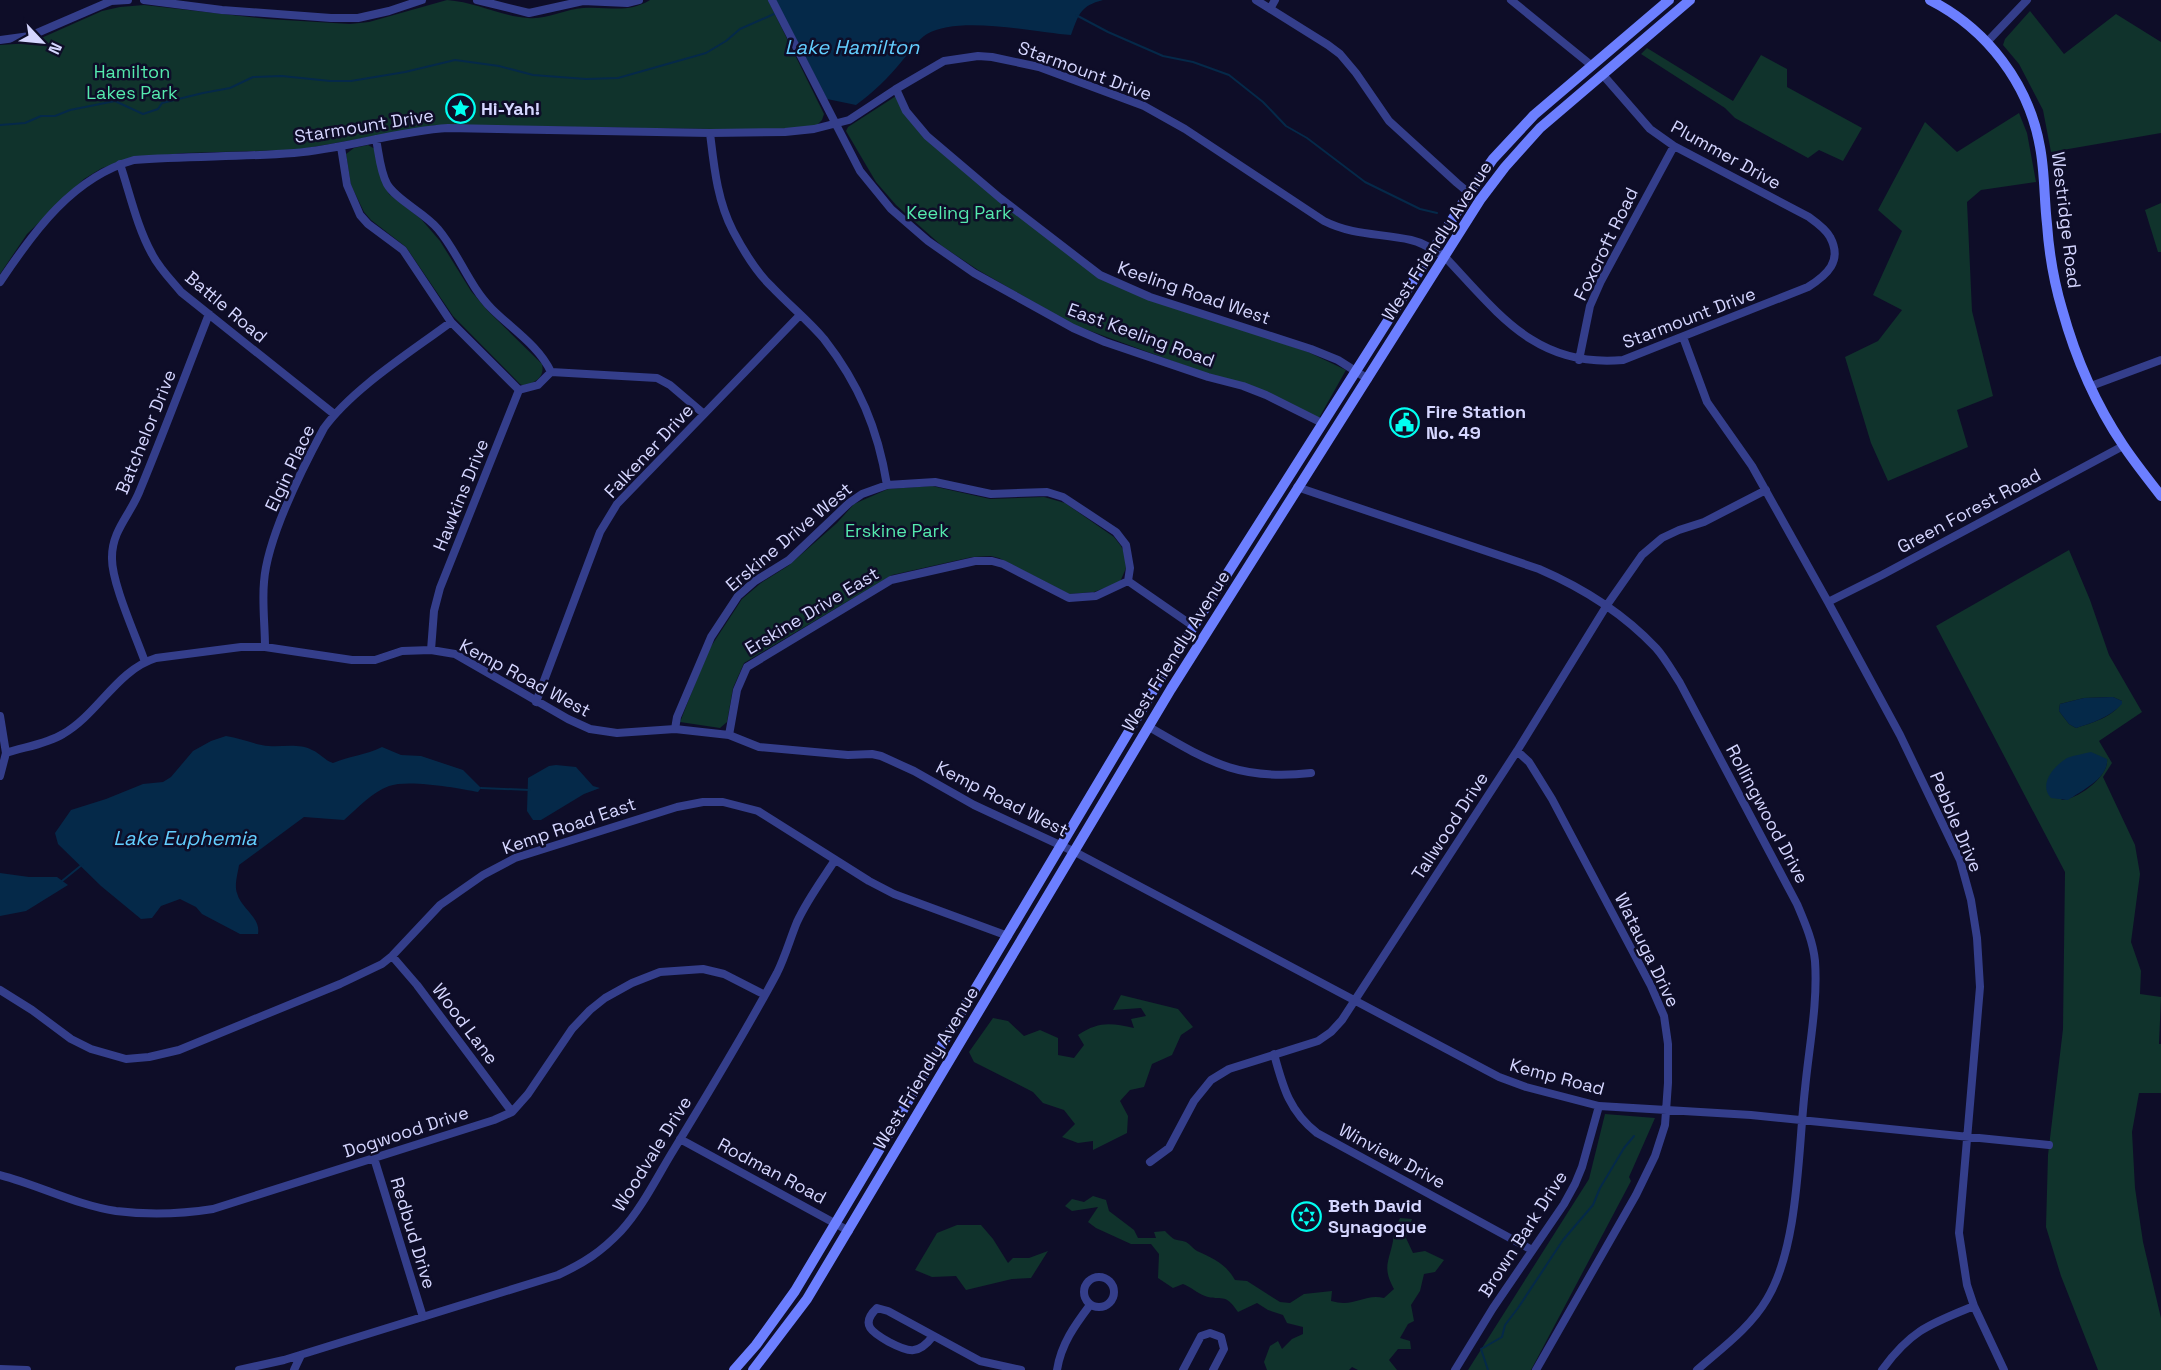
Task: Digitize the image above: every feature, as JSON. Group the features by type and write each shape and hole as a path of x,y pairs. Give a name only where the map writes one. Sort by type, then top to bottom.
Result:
{"main road":[{"name":"West Friendly Avenue","path":"734,1370 756,1345 795,1292 1193,626 1469,193 1493,159 1534,115 1669,0"},
{"name":"West Friendly Avenue","path":"753,1370 807,1299 1149,727 1297,487 1368,379 1480,200 1505,167 1540,128 1690,0"},
{"name":"Westridge Road","path":"1930,0 1960,18 1987,42 2010,70 2025,99 2035,126 2043,168 2047,226 2054,274 2064,316 2091,386 2123,446 2161,496"}],"street":[{"path":"0,40 30,36 110,1 128,0"},
{"path":"144,0 222,10 331,18 369,16 422,0"},
{"path":"477,0 529,13 583,2 627,3 639,0"},
{"name":"East Keeling Road","path":"772,0 860,171 891,209 927,241 974,273 1073,328 1105,342 1208,377 1243,386 1322,423"},
{"path":"1256,0 1340,54 1389,121 1469,193"},
{"path":"1270,9 1275,0"},
{"path":"1511,0 1591,66"},
{"path":"1987,42 2027,0"},
{"name":"Starmount Drive","path":"0,282 34,233 76,190 86,182 120,164 134,160 294,153 341,147 429,129 710,133 785,132 814,129 849,120 944,61 992,57 1040,68 1144,106 1185,129 1324,221 1337,227 1362,234 1411,240 1432,249 1445,257 1514,327 1536,344 1558,354 1580,360 1602,362 1623,360 1808,287 1827,275 1835,255"},
{"name":"Plummer Drive","path":"1603,75 1650,129 1674,146 1809,217 1830,236 1835,255"},
{"name":"Keeling Road West","path":"896,89 906,111 927,136 1000,198 1100,275 1150,297 1311,349 1338,360 1368,379"},
{"path":"710,133 720,197 732,229 749,258 769,285 823,339 861,396 882,454 887,484"},
{"path":"376,139 387,184 426,216 439,230 474,288 490,308 545,360 551,372"},
{"name":"Foxcroft Road","path":"1580,360 1590,306 1601,280 1674,146"},
{"path":"341,147 347,185 360,215 368,224 403,250 451,322 519,390 538,385 551,372 657,378 670,385 704,414"},
{"name":"Battle Road","path":"120,164 142,233 152,255 181,292 334,414"},
{"name":"Batchelor Drive","path":"145,662 116,582 111,560 113,543 118,527 139,494 209,314"},
{"name":"Falkener Drive","path":"536,702 600,532 617,504 800,315"},
{"name":"Elgin Place","path":"266,647 264,583 267,562 278,529 324,428 334,414 355,395 451,322"},
{"name":"Pebble Drive","path":"1683,337 1707,402 1747,458 1828,602 1900,735 1960,860 1971,900 1977,938 1980,987 1959,1233 1967,1285 1974,1306 2004,1370"},
{"path":"2091,386 2161,360"},
{"name":"Hawkins Drive","path":"431,650 434,611 440,588 519,390"},
{"name":"Green Forest Road","path":"1828,602 2123,446"},
{"name":"Erskine Drive West","path":"675,729 677,717 711,637 738,596 755,581 789,560 849,503 862,494 887,484 935,482 991,494 1047,492 1063,497 1116,532 1126,545 1130,568 1128,581"},
{"name":"Rollingwood Drive","path":"1297,487 1539,569 1564,580 1607,605 1633,625 1658,650 1680,683 1782,872 1809,934 1815,961 1814,1000 1792,1225 1768,1298 1731,1342 1697,1370"},
{"name":"Tallwood Drive","path":"1150,1162 1169,1148 1194,1101 1211,1080 1229,1069 1318,1041 1337,1026 1355,1002 1517,751 1607,605 1652,544 1679,530 1704,522 1766,490"},
{"name":"Erskine Drive East","path":"729,735 737,690 747,667 891,580 975,561 992,561 1003,564 1069,598 1096,596 1128,581"},
{"path":"1128,581 1193,626"},
{"name":"Kemp Road West","path":"6,753 63,735 145,662 199,651 241,646 266,647 352,660 375,660 402,651 431,650 455,654 536,702 590,729 617,733 675,729 729,735 759,747 881,756 914,771 974,805 1075,852"},
{"path":"0,716 6,753 0,776"},
{"path":"1149,727 1211,762 1233,770 1285,776 1311,773"},
{"name":"Watauga Drive","path":"1517,751 1529,762 1552,799 1651,986 1664,1016 1668,1044 1665,1125 1650,1166 1536,1370"},
{"name":"Kemp Road East","path":"0,990 71,1039 91,1048 126,1059 149,1057 179,1050 319,993 382,964 440,905 483,875 515,858 677,807 703,802 723,802 758,811 894,894 1008,936"},
{"name":"Kemp Road","path":"1075,852 1499,1077 1546,1093 1599,1106 1751,1115 2049,1145"},
{"name":"Woodvale Drive","path":"239,1370 301,1355 558,1275 584,1263 623,1229 680,1139 765,995 798,921 816,888 836,860"},
{"name":"Wood Lane","path":"392,956 417,985 512,1112"},
{"name":"Dogwood Drive","path":"0,1175 115,1211 180,1214 213,1209 494,1120 512,1112 528,1094 572,1029 605,998 632,983 660,972 703,969 724,974 765,995"},
{"name":"Winview Drive","path":"1274,1054 1292,1107 1306,1124 1532,1250"},
{"name":"Brown Bark Drive","path":"1455,1370 1575,1184 1599,1106"},
{"name":"Rodman Road","path":"680,1139 849,1231"},
{"name":"Redbud Drive","path":"374,1158 423,1317"},
{"path":"1096,1277 1106,1279 1113,1286 1112,1300 1100,1307 1090,1305 1084,1296 1085,1287 1096,1277"},
{"path":"1057,1370 1060,1354 1090,1305"},
{"path":"1882,1370 1908,1339 1929,1324 1974,1306"},
{"path":"933,1336 927,1344 917,1350 906,1351 871,1332 868,1325 871,1314 878,1308 888,1311 980,1361 1021,1370"},
{"path":"1183,1370 1201,1336 1210,1333 1221,1337 1224,1349 1213,1370"},
{"path":"294,1370 301,1355"},
{"path":"0,1369 27,1370"}],"green space":[{"name":"Hamilton Lakes Park","path":"447,0 468,3 508,15 535,18 583,8 633,7 650,0 768,0 824,114 815,127 777,130 437,125 296,150 183,153 133,159 102,168 84,179 27,234 0,274 0,45 30,43 102,11 120,7 144,5 268,19 350,24 369,22"},
{"path":"2030,11 2064,54 2116,14 2161,42 2161,133 2051,152 2043,110 2019,64 2003,45 2005,39"},
{"path":"1647,48 1733,101 1761,55 1787,69 1787,87 1862,128 1843,161 1819,150 1808,158 1735,118 1725,108 1641,54"},
{"name":"Keeling Park","path":"896,96 903,111 1100,279 1308,352 1346,370 1319,418 1074,325 978,270 942,246 896,205 876,182 846,131 848,127"},
{"path":"2019,113 2027,133 2036,182 1981,190 1967,202 1972,311 1993,396 1957,410 1968,447 1888,481 1871,443 1845,357 1878,341 1902,310 1873,295 1902,231 1878,210 1925,122 1957,152"},
{"path":"368,145 375,149 384,184 389,194 421,219 440,241 471,291 542,364 541,376 536,381 524,386 520,384 453,316 406,247 364,212 351,185 346,154 354,148"},
{"path":"2161,203 2161,252 2158,252 2145,210"},
{"name":"Erskine Park","path":"932,486 990,499 1044,497 1065,503 1114,537 1121,546 1125,553 1126,568 1120,582 1094,592 1069,594 991,556 972,557 892,575 744,663 733,688 727,722 720,728 680,722 708,651 742,599 761,583 788,566 837,523 854,504 888,489"},
{"path":"2069,550 2090,600 2109,655 2142,712 2099,741 2112,763 2103,777 2135,845 2140,874 2131,942 2141,971 2140,994 2161,997 2159,1044 2161,1044 2161,1093 2139,1093 2132,1132 2135,1188 2143,1242 2161,1318 2161,1370 2098,1370 2061,1276 2046,1227 2048,1155 2063,1029 2065,872 1936,626","holes":["2113,697 2122,701 2119,707 2102,719 2076,728 2069,724 2059,711 2060,704 2084,698","2107,759 2106,766 2098,780 2083,792 2061,800"]},
{"path":"1121,995 1178,1009 1193,1027 1181,1035 1172,1055 1152,1064 1144,1087 1130,1090 1120,1101 1128,1116 1127,1133 1093,1150 1093,1141 1078,1143 1062,1137 1075,1124 1064,1110 1043,1103 1033,1092 974,1062 969,1052 993,1018 1008,1021 1024,1036 1040,1030 1058,1038 1058,1055 1074,1058 1084,1045 1078,1035 1085,1030 1105,1024 1134,1028 1131,1019 1146,1016 1141,1008 1113,1010"},
{"path":"1605,1114 1655,1118 1629,1177 1631,1181 1531,1370 1468,1370 1589,1179"},
{"path":"1093,1196 1106,1200 1109,1211 1134,1230 1138,1238 1156,1238 1154,1232 1165,1231 1173,1238 1186,1242 1219,1262 1235,1280 1247,1281 1280,1302 1290,1303 1304,1294 1332,1291 1331,1301 1339,1303 1371,1297 1384,1298 1394,1289 1387,1270 1400,1218 1412,1219 1406,1238 1413,1253 1425,1251 1444,1260 1435,1272 1424,1274 1420,1291 1411,1305 1414,1321 1408,1324 1400,1338 1410,1341 1411,1349 1398,1349 1389,1360 1397,1370 1358,1370 1352,1367 1349,1370 1267,1370 1264,1362 1270,1346 1278,1341 1282,1349 1292,1339 1303,1334 1303,1327 1287,1323 1283,1315 1257,1303 1238,1312 1226,1299 1205,1296 1183,1284 1173,1288 1158,1278 1159,1254 1151,1244 1131,1244 1096,1228 1088,1222 1098,1207 1072,1211 1065,1206 1072,1199 1084,1202"},
{"path":"957,1225 981,1225 1008,1263 1013,1258 1029,1258 1048,1251 1031,1278 1012,1279 966,1290 956,1276 932,1277 915,1270 937,1233"}],"water":[{"name":"Lake Hamilton","path":"776,0 1103,0 1089,5 1081,12 1071,35 997,26 941,28 923,37 886,79 856,105 827,99"},
{"path":"2113,697 2122,701 2117,709 2100,719 2076,728 2069,724 2059,711 2060,704 2084,698"},
{"name":"Lake Euphemia","path":"226,736 264,745 307,748 333,763 382,747 401,755 421,756 463,770 481,788 478,792 433,785 397,784 377,792 344,820 304,817 239,865 236,890 242,904 257,923 258,934 240,934 202,914 196,907 180,899 161,906 152,918 141,919 101,886 58,844 55,833 71,810 143,784 163,782 171,777 193,751"},
{"path":"2091,752 2107,759 2104,772 2099,778 2068,800 2051,798 2046,787 2053,770 2067,758"},
{"path":"549,766 576,767 593,786 600,788 584,794 541,820 533,820 527,811 528,778"},
{"path":"0,873 29,877 57,877 68,885 26,911 0,916"}],"waterway":[{"path":"0,125 25,123 41,116 55,116 70,110 115,101 143,114 158,109 162,103 230,88 253,77 282,76 351,81 405,72 455,60 499,66 533,75 586,79 618,78 706,53 740,29 774,14"},
{"path":"1076,15 1163,56 1193,62 1229,75 1263,102 1286,126 1307,138 1365,182 1420,209 1437,213"},
{"path":"481,788 530,790"},
{"path":"62,881 83,864"},
{"path":"1488,1370 1481,1349 1502,1337 1505,1325 1563,1240 1593,1205 1600,1188 1624,1148 1634,1136"}],"place":[{"name":"Hi-Yah!","path":"460,109"},
{"name":"Fire Station No. 49","path":"1405,422"},
{"name":"Beth David Synagogue","path":"1307,1216"}]}
